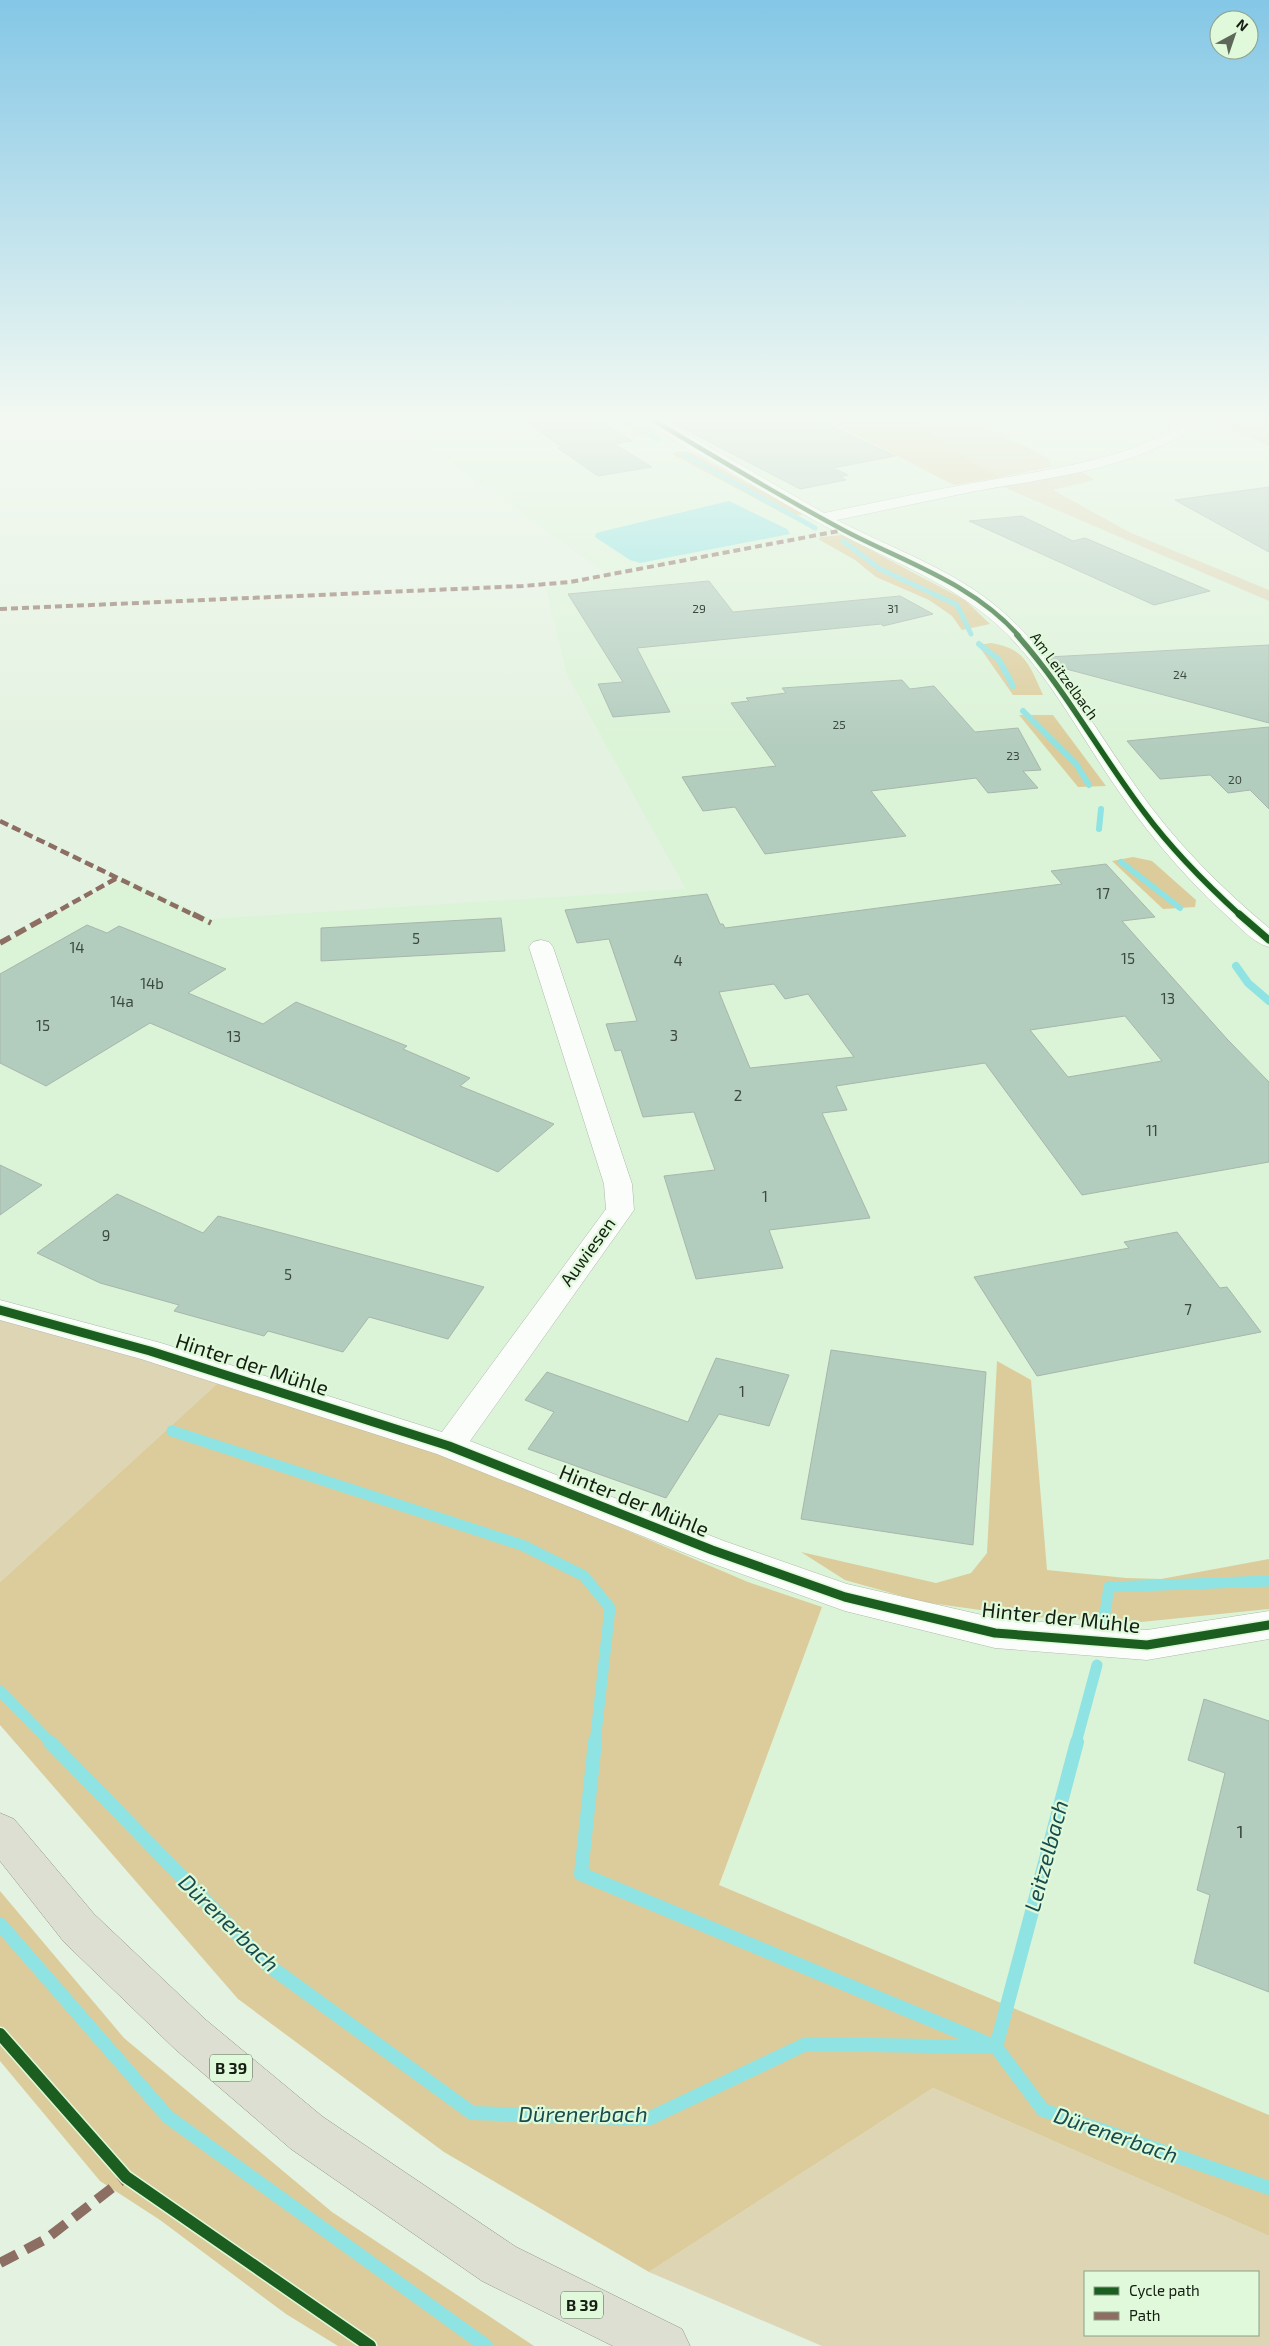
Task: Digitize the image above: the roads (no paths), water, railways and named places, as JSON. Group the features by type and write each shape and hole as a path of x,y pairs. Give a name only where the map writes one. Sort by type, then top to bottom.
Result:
{"main road":[{"name":"B 39","path":"0,1831 79,1928 191,2035 308,2132 499,2264 665,2346"}],"street":[{"name":"Am Leitzelbach","path":"845,529 953,583 997,614 1018,636 1057,686 1131,795 1151,821 1208,884 1269,940"},
{"name":"Auwiesen","path":"449,1446 620,1210 618,1184 541,947"},
{"name":"Hinter der Mühle","path":"0,1310 150,1351 449,1446 712,1550 836,1594 995,1633 1147,1645 1269,1626"}],"water":[{"path":"611,529 787,529 790,534 640,563 630,560 595,537 596,533"}],"waterway":[{"name":"Leitzelbach","path":"843,541 880,569 957,605 971,634"},
{"name":"Leitzelbach","path":"979,644 999,660 1013,686"},
{"name":"Leitzelbach","path":"1023,711 1076,764 1089,785"},
{"name":"Leitzelbach","path":"1099,829 1101,809"},
{"name":"Leitzelbach","path":"1121,862 1180,908"},
{"name":"Leitzelbach","path":"1236,966 1248,983 1269,1001"},
{"path":"172,1431 522,1545 584,1576 610,1608 595,1743"},
{"name":"Leitzelbach","path":"1104,1619 1109,1587 1269,1581"},
{"name":"Leitzelbach","path":"1076,1743 1097,1665"},
{"name":"Dürenerbach","path":"0,1691 51,1743"},
{"name":"Dürenerbach","path":"50,1742 268,1965 472,2113 648,2119 806,2044 996,2047"},
{"path":"595,1742 581,1874 996,2047"},
{"name":"Leitzelbach","path":"996,2047 1077,1742"},
{"name":"Dürenerbach","path":"0,1924 168,2117 486,2346"},
{"name":"Dürenerbach","path":"996,2047 1043,2110 1269,2188"}]}
